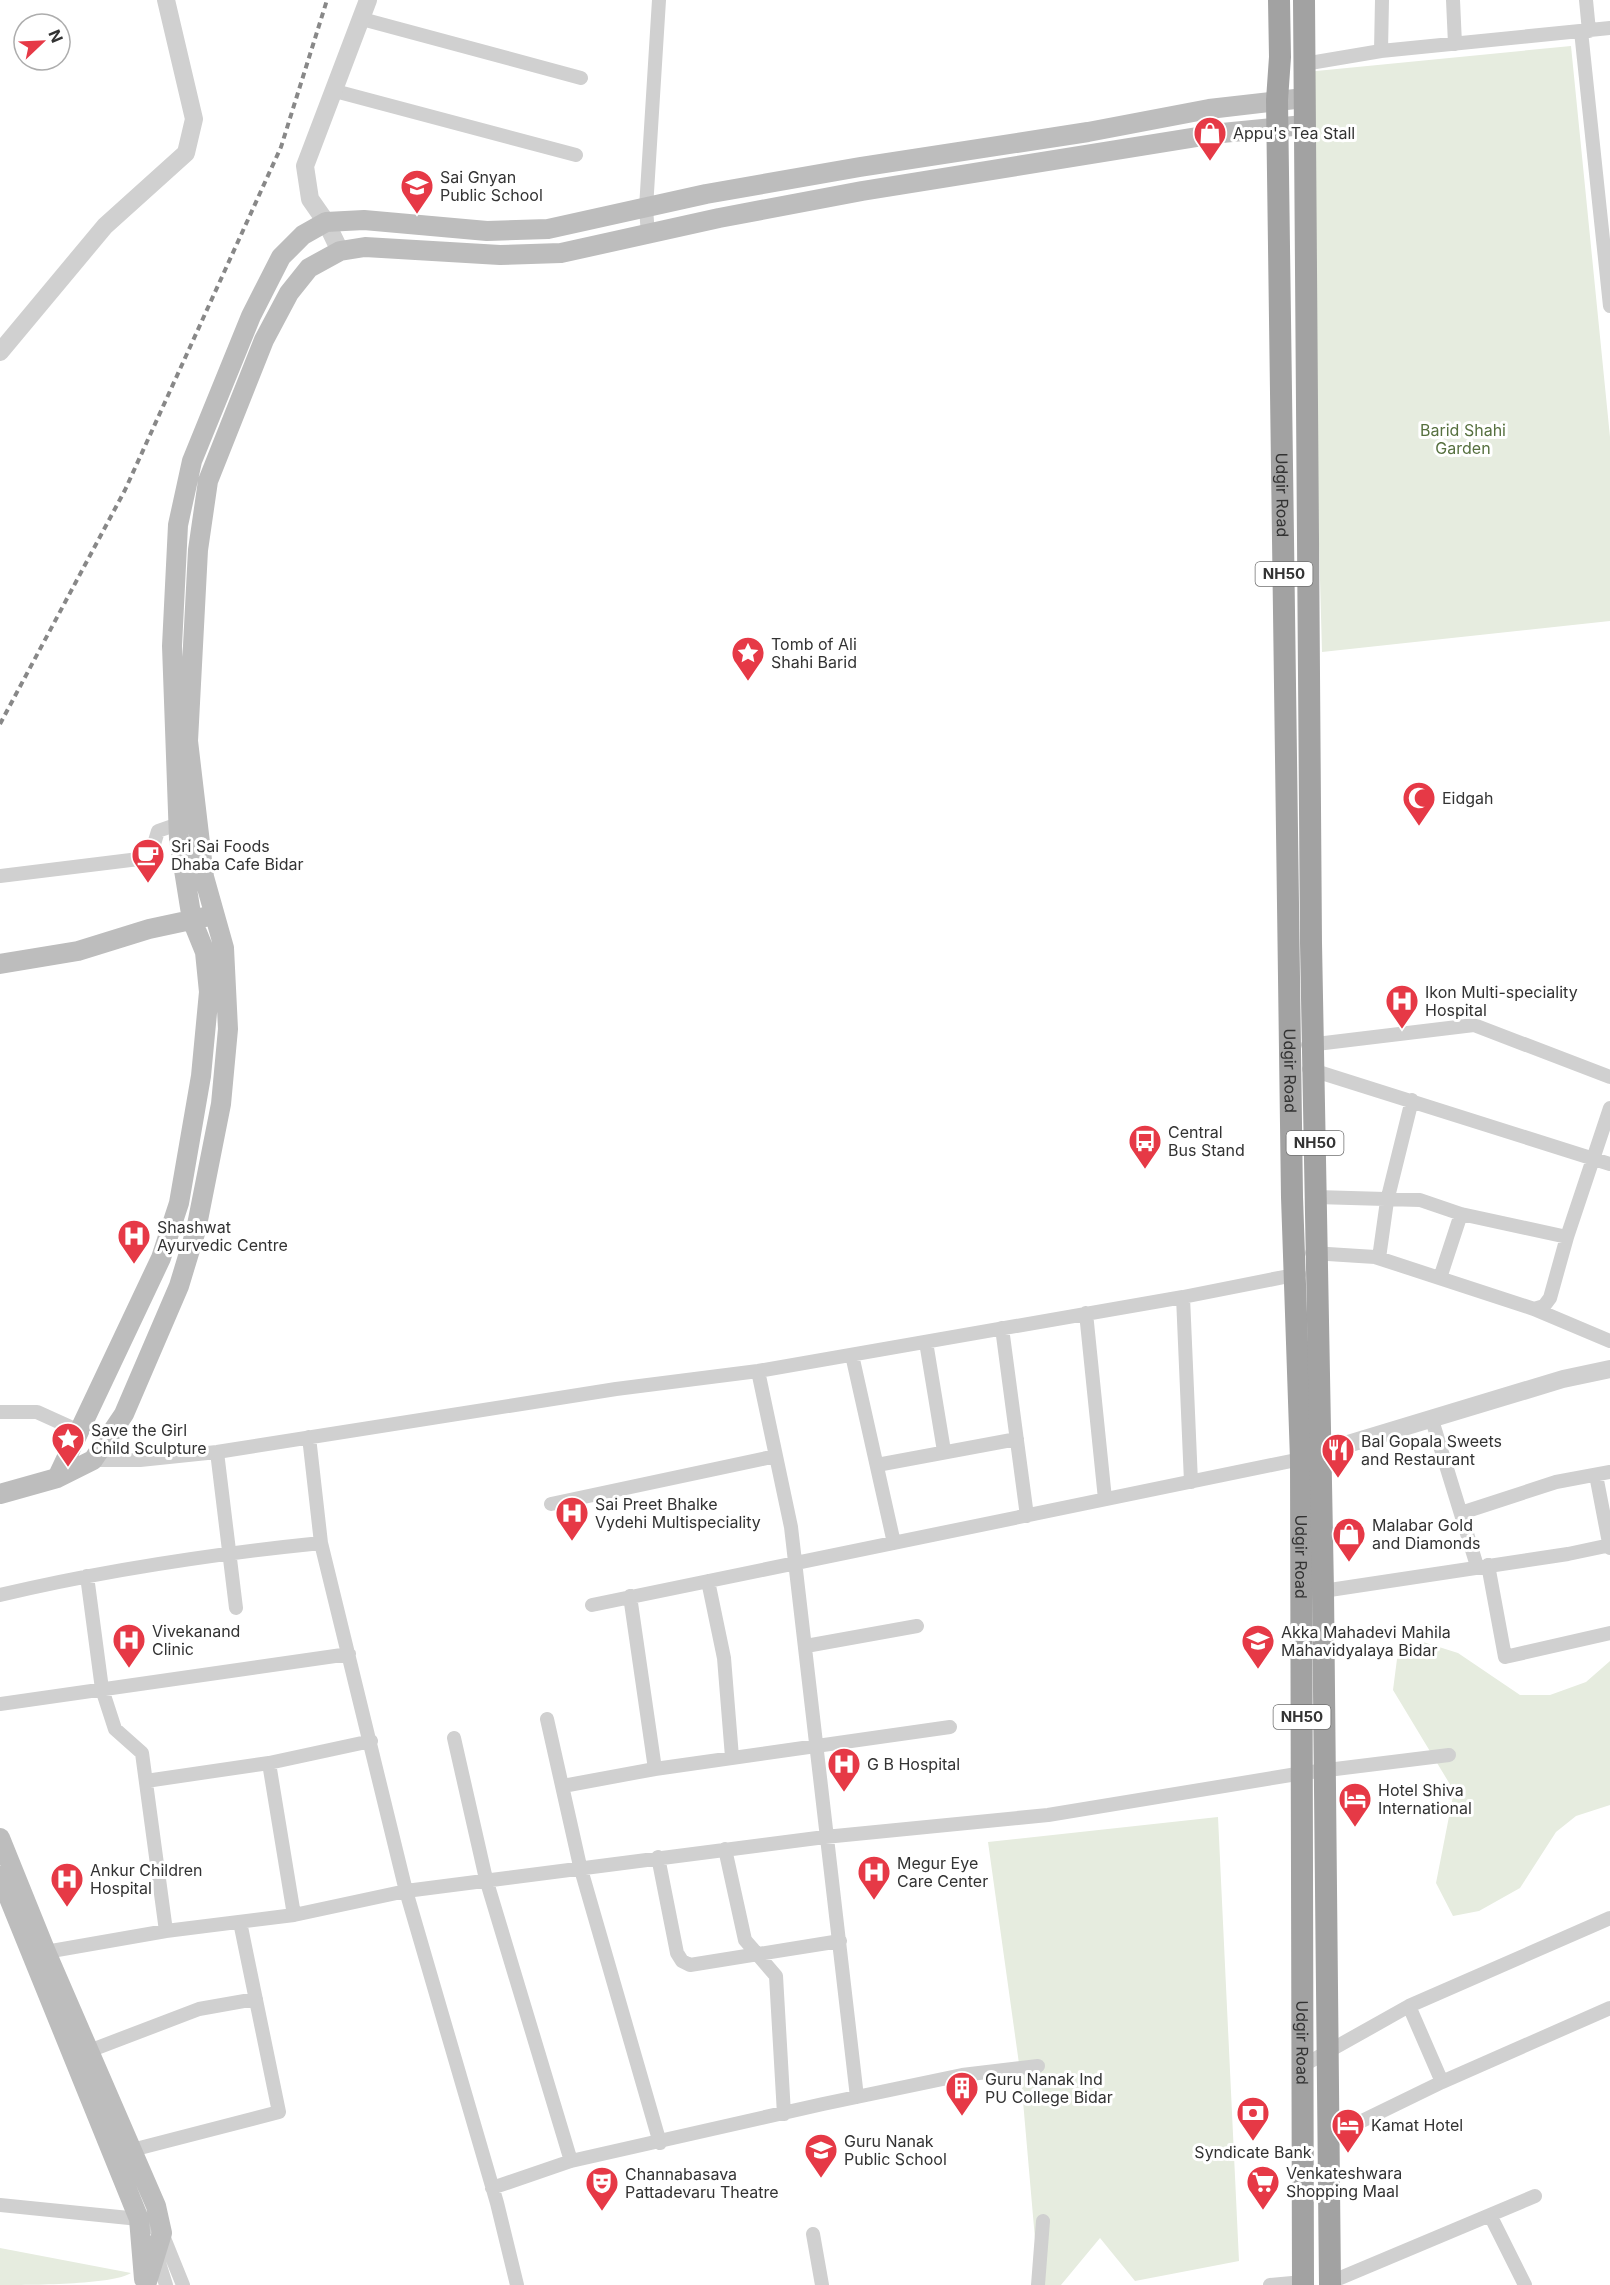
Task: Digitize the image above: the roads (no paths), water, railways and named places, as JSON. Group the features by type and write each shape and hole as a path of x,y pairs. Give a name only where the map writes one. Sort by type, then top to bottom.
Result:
{"highway":[{"name":"Udgir Road","path":"1304,0 1316,1197 1306,1263"},
{"name":"Udgir Road","path":"1278,1 1280,57 1277,100 1291,1056 1306,1263 1311,1455 1303,1773 1304,2065 1318,2284"},
{"name":"Udgir Road","path":"1311,1455 1323,1591 1326,1770 1328,2138 1318,2284"}],"main road":[{"path":"57,1478 161,1258 179,1203 201,1076 209,992 206,952 192,920 178,824 172,646 178,525 192,461 251,316 281,257 303,235 326,222 364,220 486,231 548,229 706,194 860,167 1277,100 1304,98"},
{"path":"0,1494 57,1478 93,1460 124,1414 179,1286 196,1230 221,1104 228,1029 224,948 204,877 188,741 198,550 208,481 264,340 289,293 309,268 340,251 365,247 500,255 561,253 719,218 862,191 1278,125 1304,125"},
{"path":"0,964 78,951 149,929 215,915"},
{"path":"0,1838 39,1953 139,2219 148,2247 145,2285"},
{"path":"1,1884 89,2051 156,2206 162,2233 148,2247"}],"street":[{"path":"0,352 105,226 186,153 194,119 166,0"},
{"path":"340,251 326,222 310,199 305,166 363,19 368,0"},
{"path":"648,235 646,208 659,0"},
{"path":"1381,51 1382,0"},
{"path":"1453,0 1455,44"},
{"path":"1586,0 1585,31 1610,300"},
{"path":"363,19 581,78"},
{"path":"1304,64 1381,51 1610,28"},
{"path":"335,91 576,154"},
{"path":"0,876 147,858 151,854 158,831 178,824"},
{"path":"1291,1056 1313,1045 1474,1025 1610,1077"},
{"path":"1291,1056 1313,1070 1610,1164"},
{"path":"1379,1258 1387,1201 1412,1100"},
{"path":"1534,1310 1544,1306 1550,1298 1567,1238 1610,1108"},
{"path":"1316,1197 1387,1201 1420,1200 1461,1214 1567,1238"},
{"path":"1440,1278 1461,1214"},
{"path":"93,1460 140,1461 217,1452 616,1389 758,1371 1183,1298 1306,1263 1379,1258 1534,1310 1610,1341"},
{"path":"1183,1298 1191,1482"},
{"path":"1086,1313 1105,1499"},
{"path":"1002,1328 1028,1516"},
{"path":"926,1342 944,1451"},
{"path":"852,1355 894,1543"},
{"path":"592,1605 1191,1482 1311,1455 1563,1379 1610,1369"},
{"path":"758,1371 791,1527 818,1745 825,1837 840,1941 857,2097"},
{"path":"0,1412 37,1412 79,1431"},
{"path":"1432,1420 1461,1513 1483,1565 1505,1657 1610,1633"},
{"path":"309,1437 321,1543 406,1891 492,2188 517,2285"},
{"path":"877,1466 944,1451 1017,1439"},
{"path":"217,1452 236,1608"},
{"path":"551,1504 776,1456"},
{"path":"1323,1591 1610,1546 1603,1473 1556,1482 1461,1513"},
{"path":"0,1595 87,1576 229,1552 321,1543"},
{"path":"87,1576 102,1689 115,1729 142,1753 166,1931"},
{"path":"708,1581 724,1658 732,1757"},
{"path":"630,1596 655,1768"},
{"path":"806,1646 916,1626"},
{"path":"0,1704 349,1654"},
{"path":"547,1719 580,1866 660,2143"},
{"path":"563,1785 655,1768 950,1726"},
{"path":"454,1738 486,1880 571,2161"},
{"path":"146,1782 268,1763 371,1741"},
{"path":"39,1953 166,1931 294,1915 406,1891 580,1866 825,1837 1048,1815 1303,1773 1449,1755"},
{"path":"268,1763 294,1915"},
{"path":"725,1849 745,1940 776,1976 784,2114"},
{"path":"658,1857 677,1953 682,1961 690,1965 840,1941"},
{"path":"1304,2065 1409,2006 1610,1918"},
{"path":"132,2150 279,2112 240,1922"},
{"path":"89,2051 199,2009 256,1999"},
{"path":"1409,2006 1442,2082"},
{"path":"1328,2138 1442,2082 1610,2008"},
{"path":"492,2188 571,2161 660,2143 857,2097 962,2075 1038,2066"},
{"path":"1270,2285 1318,2284 1535,2196"},
{"path":"0,2205 139,2219 162,2233 183,2285"},
{"path":"1490,2215 1525,2285"},
{"path":"1038,2285 1043,2221"},
{"path":"813,2234 822,2285"},
{"path":"148,2247 166,2285"}],"railway":[{"path":"0,724 125,490 281,147 327,0"}],"place":[{"name":"Appu's Tea Stall","path":"1210,162"},
{"name":"Sai Gnyan Public School","path":"417,215"},
{"name":"Tomb of Ali Shahi Barid","path":"748,682"},
{"name":"Eidgah","path":"1419,827"},
{"name":"Sri Sai Foods Dhaba Cafe Bidar","path":"148,884"},
{"name":"Ikon Multi-speciality Hospital","path":"1402,1030"},
{"name":"Central Bus Stand","path":"1145,1170"},
{"name":"Shashwat Ayurvedic Centre","path":"134,1265"},
{"name":"Save the Girl Child Sculpture","path":"68,1468"},
{"name":"Bal Gopala Sweets and Restaurant","path":"1338,1479"},
{"name":"Sai Preet Bhalke Vydehi Multispeciality","path":"572,1542"},
{"name":"Malabar Gold and Diamonds","path":"1349,1563"},
{"name":"Vivekanand Clinic","path":"129,1669"},
{"name":"Akka Mahadevi Mahila Mahavidyalaya Bidar","path":"1258,1670"},
{"name":"G B Hospital","path":"844,1793"},
{"name":"Hotel Shiva International","path":"1355,1828"},
{"name":"Megur Eye Care Center","path":"874,1901"},
{"name":"Ankur Children Hospital","path":"67,1908"},
{"name":"Guru Nanak Ind PU College Bidar","path":"962,2117"},
{"name":"Syndicate Bank","path":"1253,2142"},
{"name":"Kamat Hotel","path":"1348,2154"},
{"name":"Guru Nanak Public School","path":"821,2179"},
{"name":"Venkateshwara Shopping Maal","path":"1263,2211"},
{"name":"Channabasava Pattadevaru Theatre","path":"602,2212"}],"park label":[{"name":"Barid Shahi Garden","path":"1463,439"}]}
